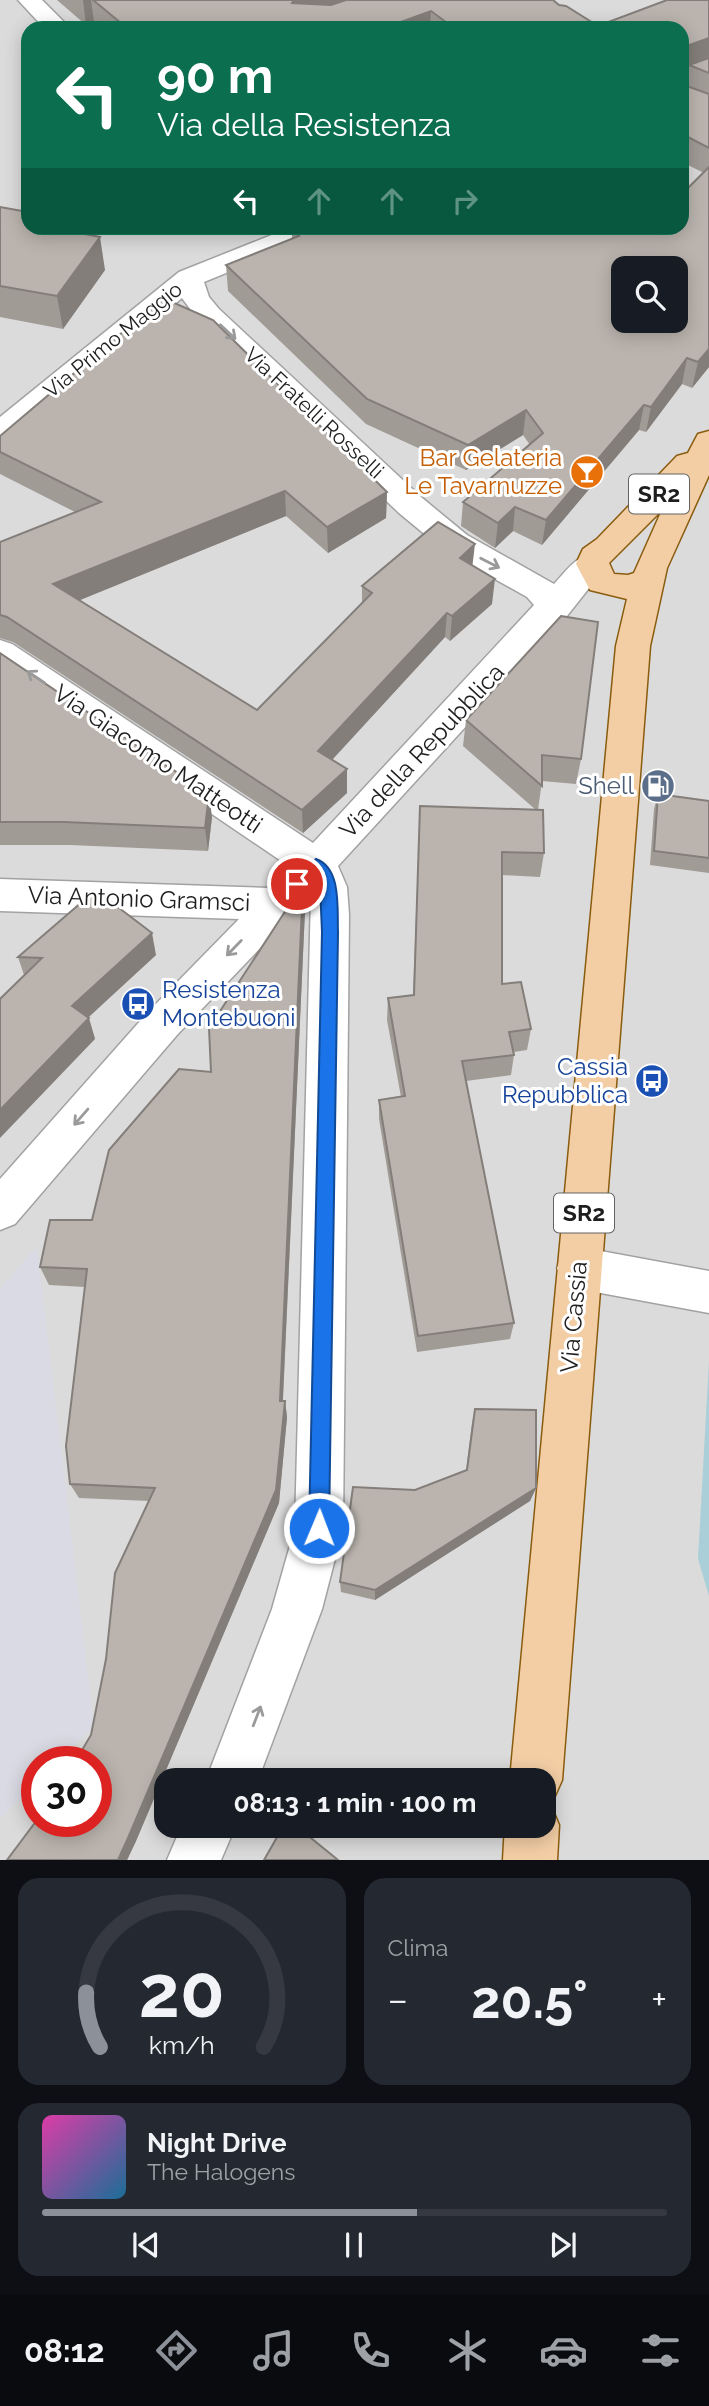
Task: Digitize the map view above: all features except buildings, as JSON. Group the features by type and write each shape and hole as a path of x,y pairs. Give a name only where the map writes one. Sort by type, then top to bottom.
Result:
{"main road":[{"name":"Via Cassia","path":"633,646 630,619 604,566 709,441"},
{"name":"Via Cassia","path":"537,1768 633,646 651,572 709,441"},
{"path":"604,566 633,587 651,572"},
{"path":"530,1860 531,1838"}],"street":[{"path":"23,3 48,21"},
{"path":"689,90 709,70"},
{"name":"Via Primo Maggio","path":"0,433 189,278 283,235"},
{"name":"Via Fratelli Rosselli","path":"189,278 196,299 209,315 410,505 456,543 540,589 545,618"},
{"name":"Via della Repubblica","path":"0,1210 163,1023 316,865 545,618 604,566"},
{"name":"Via Giacomo Matteotti","path":"0,653 316,865"},
{"path":"237,1768 297,1609 319,1528 330,932 328,886 322,870 316,865"},
{"name":"Via Antonio Gramsci","path":"0,895 278,904"},
{"path":"579,1268 692,1289"},
{"path":"194,1860 204,1838"}],"shaded area":[{"path":"0,0 709,0 709,1860 0,1860"},
{"path":"37,1246 94,1726 73,1746 21,1746 21,1798 0,1819 0,1289"}],"water":[{"path":"709,1361 709,1596 698,1559"}],"place":[{"name":"Bar Gelateria Le Tavarnuzze","path":"587,472"},
{"name":"Shell","path":"658,786"},
{"name":"Resistenza Montebuoni","path":"138,1004"},
{"name":"Cassia Repubblica","path":"652,1081"}],"route":[{"path":"297,884 316,865 322,870 328,886 330,932 319,1528"}]}
